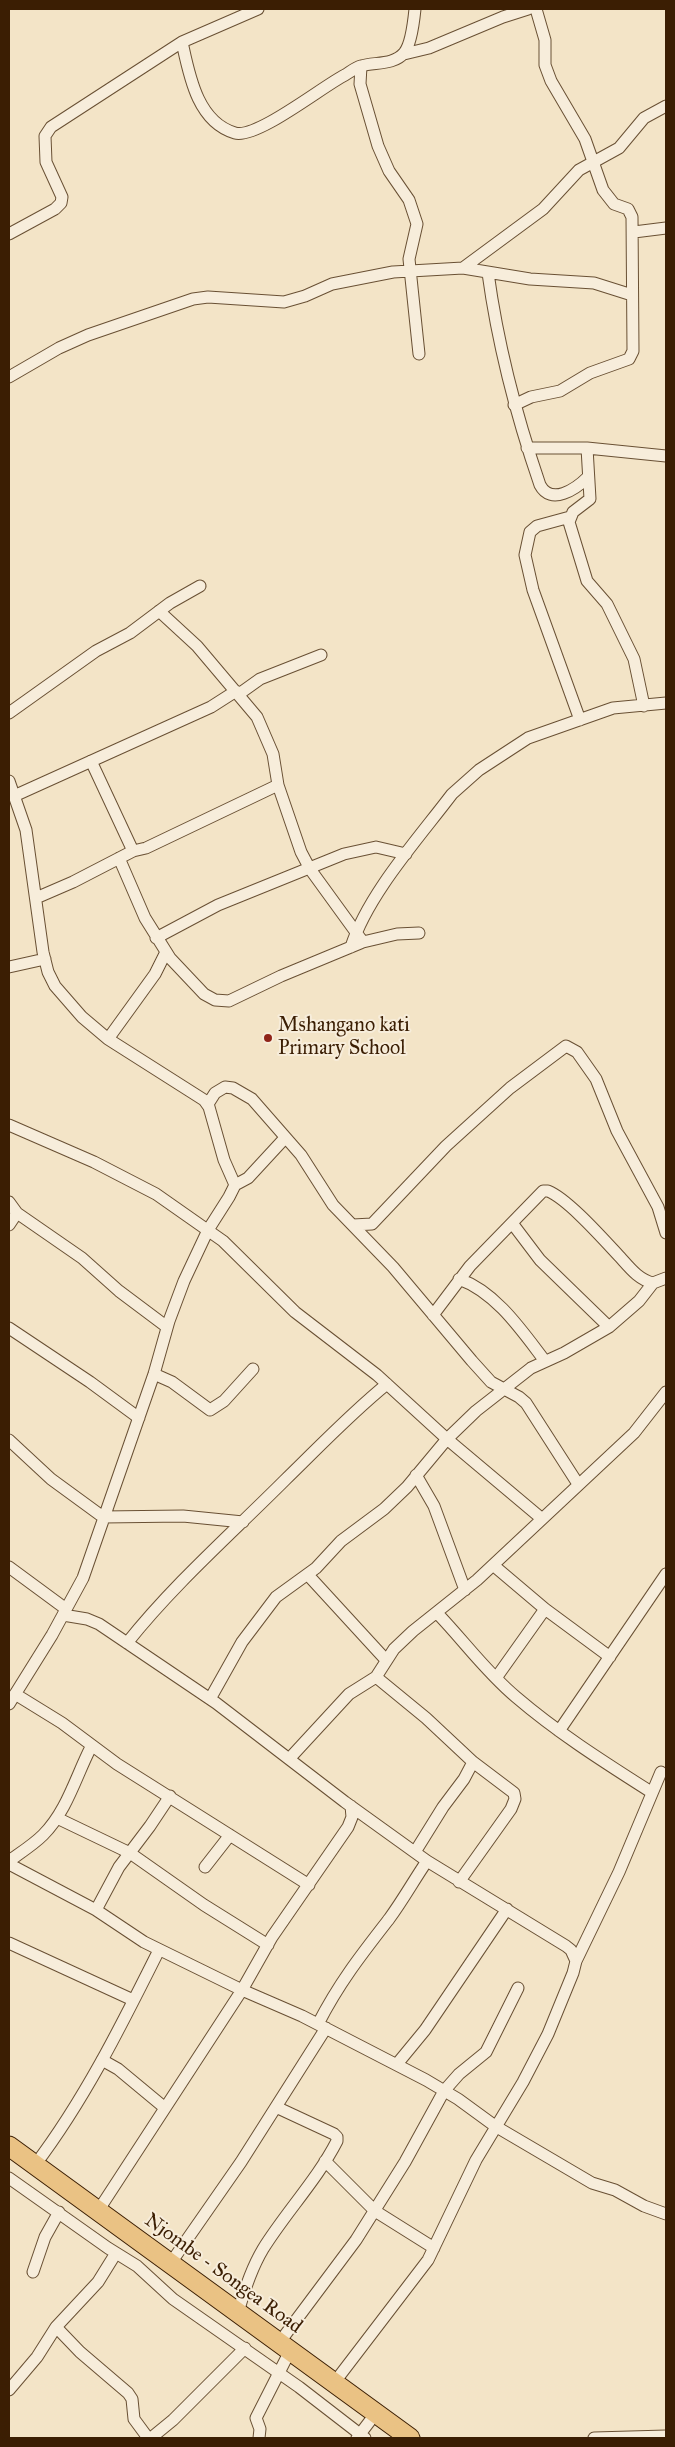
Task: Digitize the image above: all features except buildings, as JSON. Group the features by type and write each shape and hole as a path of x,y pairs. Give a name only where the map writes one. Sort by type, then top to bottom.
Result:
{"highway":[{"name":"Njombe - Songea Road","path":"9,2146 410,2438"}],"street":[{"path":"9,234 61,204 62,197 46,162 45,136 51,127 182,42 258,9"},
{"path":"404,54 409,42 415,9"},
{"path":"182,42 191,80 199,100 209,115 224,128 236,134 250,131 273,120 361,66 377,65 404,54 429,48 503,17 528,9"},
{"path":"514,406 531,397 560,391 590,373 632,356 634,232 632,217 628,209 614,204 608,199 585,139 551,81 546,65 545,40 536,9"},
{"path":"361,66 360,84 378,146 389,171 409,200 416,217 417,230 409,259 419,354"},
{"path":"463,268 539,212 579,170 619,148 644,118 666,106"},
{"path":"634,232 666,228"},
{"path":"9,377 59,348 88,335 193,299 208,297 284,302 332,284 393,272 463,268 530,279 585,281 601,284 632,295"},
{"path":"488,273 492,309 514,406 543,491 550,494 570,492 588,477"},
{"path":"527,448 587,448 666,456"},
{"path":"587,448 588,502 573,512 569,522 585,576 590,586 607,604 632,654 644,706"},
{"path":"570,517 537,526 530,532 525,555 532,590 580,720"},
{"path":"9,713 96,651 130,633 159,611 200,586"},
{"path":"159,611 197,646 257,717 273,754 278,784 301,852 310,869 363,942"},
{"path":"14,796 211,707 260,679 321,656"},
{"path":"350,947 355,932 372,900 465,780 528,738 614,708 666,703"},
{"path":"91,761 133,851"},
{"path":"9,781 26,830 45,959 55,986 82,1016 108,1039 181,1083 208,1104 234,1185 230,1197 208,1230 184,1281 167,1327 154,1374 83,1578 12,1699 62,1723 91,1747 309,1885"},
{"path":"36,898 133,851 146,848 278,784"},
{"path":"156,938 218,905 344,854 365,848 389,848 406,854"},
{"path":"119,858 145,918 156,938 166,952 204,994 215,1000 229,1001 288,972 363,942 397,934 419,933"},
{"path":"108,1039 155,974 166,952"},
{"path":"9,967 45,959"},
{"path":"353,1225 372,1224 446,1146 510,1088 566,1046 577,1052 596,1079 617,1131 656,1202 666,1233"},
{"path":"208,1104 219,1088 233,1088 252,1100 284,1139 301,1155 333,1205 353,1225 491,1382 519,1397 526,1403 578,1484"},
{"path":"9,1125 94,1162 150,1190 208,1230 247,1263 295,1312 386,1384 447,1440 541,1518"},
{"path":"234,1185 248,1178 284,1139"},
{"path":"432,1315 458,1279 542,1191 553,1192 597,1232 640,1278 653,1284"},
{"path":"9,1202 17,1213 82,1258 119,1291 167,1327"},
{"path":"9,1225 17,1213"},
{"path":"512,1223 540,1260 609,1327"},
{"path":"210,1699 242,1642 276,1597 308,1575 341,1541 384,1509 447,1440 476,1412 531,1368 588,1341 609,1327 639,1301 653,1284 666,1278"},
{"path":"458,1279 480,1288 494,1301 518,1326 546,1361"},
{"path":"9,1328 90,1382 139,1418"},
{"path":"154,1374 172,1382 210,1410 224,1401 253,1369"},
{"path":"127,1642 148,1617 242,1522 386,1384"},
{"path":"289,1759 349,1694 376,1677 386,1660 413,1631 493,1565 541,1518 634,1433 666,1392"},
{"path":"9,1440 51,1479 103,1517 191,1516 242,1522"},
{"path":"416,1475 434,1506 465,1590"},
{"path":"493,1565 545,1609 610,1657"},
{"path":"9,1568 64,1612 99,1624 210,1699 350,1806 415,1852 459,1882 566,1946 571,1950 576,1961"},
{"path":"559,1731 666,1574"},
{"path":"308,1575 386,1660"},
{"path":"496,1678 545,1609"},
{"path":"437,1613 496,1678 515,1696 574,1744 651,1792"},
{"path":"376,1677 426,1718 473,1762 514,1793 515,1799 511,1809 459,1882"},
{"path":"91,1747 57,1818 42,1837 9,1862 96,1910 126,1932 159,1950 322,2026 397,2064 444,2091 495,2126 592,2183 616,2190 644,2206 666,2214"},
{"path":"415,1852 443,1807 464,1780 473,1762"},
{"path":"334,2383 417,2277 434,2248 476,2160 495,2126 524,2082 548,2034 576,1961 619,1872 661,1772"},
{"path":"96,1910 119,1867 170,1796"},
{"path":"98,2211 242,1990 268,1944 352,1821 350,1806"},
{"path":"57,1818 130,1853 204,1905 268,1944"},
{"path":"205,1867 230,1835"},
{"path":"170,2264 241,2162 276,2107 322,2026 334,1992 353,1964 390,1918 408,1888 428,1861"},
{"path":"397,2064 425,2030 507,1909"},
{"path":"9,1944 133,2000"},
{"path":"34,2165 70,2115 102,2060 159,1950"},
{"path":"259,2438 256,2418 279,2372 284,2347 375,2212 444,2091 460,2074 486,2052 518,1988"},
{"path":"102,2060 122,2073 165,2108"},
{"path":"238,2313 243,2295 264,2248 325,2161 337,2137 276,2107"},
{"path":"325,2161 375,2212 434,2248"},
{"path":"9,2178 147,2274 173,2299 279,2372 361,2437 376,2413"},
{"path":"33,2272 46,2237 59,2212"},
{"path":"9,2390 37,2357 56,2327 90,2292 116,2253"},
{"path":"56,2327 80,2352 128,2392 132,2399 134,2419 150,2438 173,2420 245,2348"},
{"path":"594,2438 666,2436"}],"place":[{"name":"Mshangano kati Primary School","path":"268,1038"}]}
